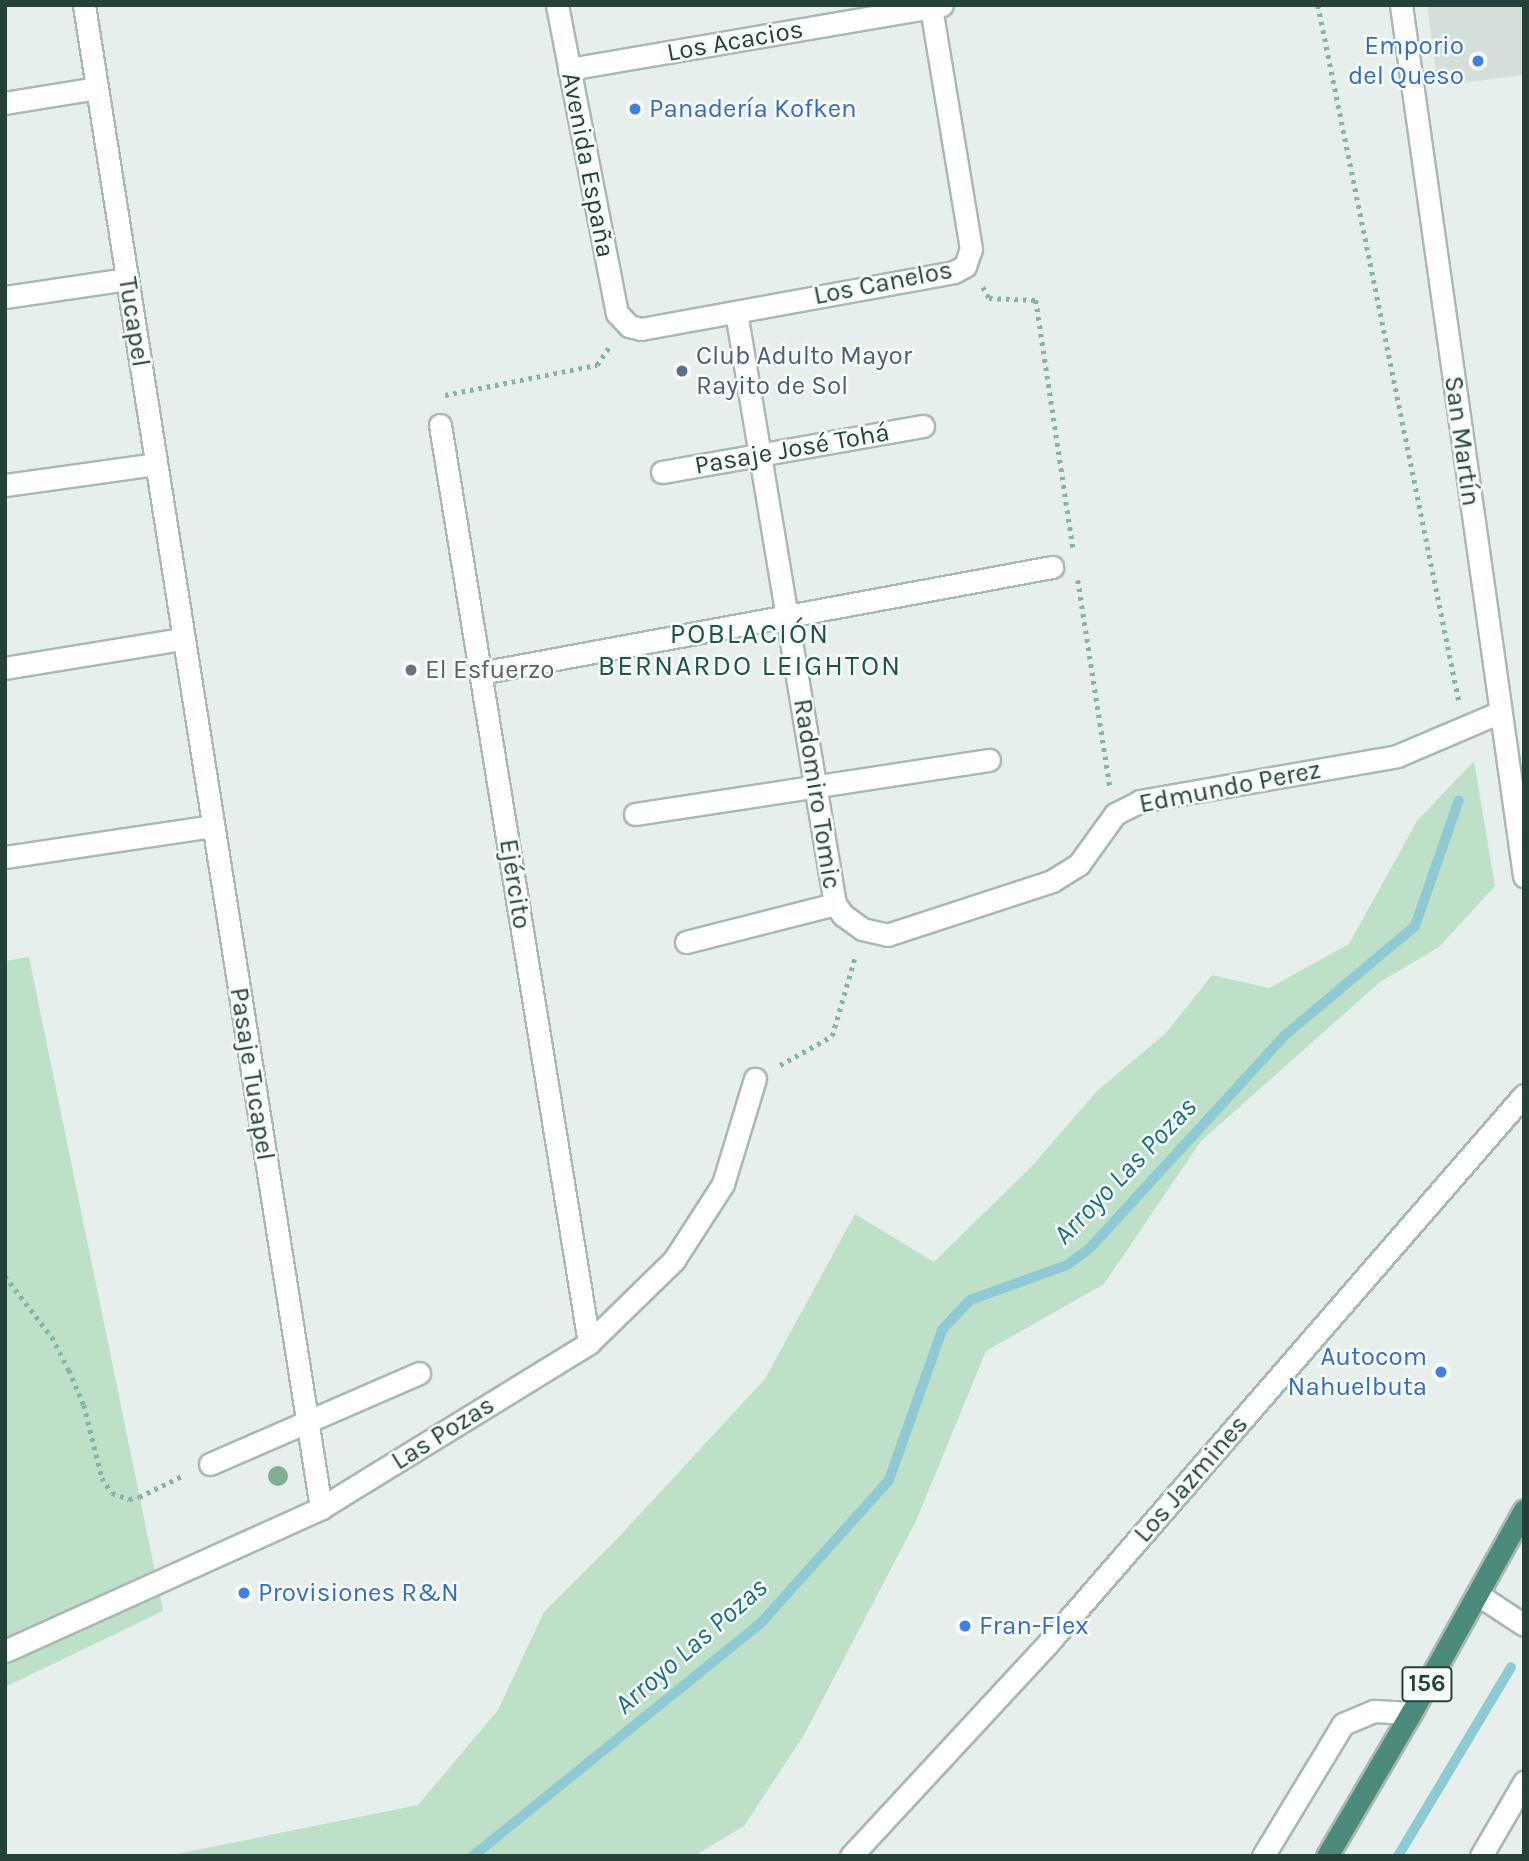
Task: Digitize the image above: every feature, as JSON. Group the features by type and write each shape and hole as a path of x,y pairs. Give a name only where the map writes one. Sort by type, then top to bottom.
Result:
{"highway":[{"name":"156","path":"1327,1856 1412,1713 1524,1510"}],"street":[{"name":"Tucapel","path":"84,5 183,639"},
{"name":"Avenida España","path":"557,5 615,307 624,322"},
{"name":"San Martín","path":"1401,5 1524,876"},
{"name":"Los Acacios","path":"569,69 936,6"},
{"name":"Los Canelos","path":"624,322 641,329 958,271 968,262 971,249 936,6"},
{"path":"5,103 97,88"},
{"path":"5,297 127,279"},
{"name":"Radomiro Tomic","path":"736,312 835,904"},
{"name":"Ejército","path":"440,425 589,1343"},
{"name":"Pasaje José Tohá","path":"662,472 923,426"},
{"path":"5,485 156,464"},
{"path":"480,673 1052,567"},
{"path":"5,668 183,639"},
{"name":"Pasaje Tucapel","path":"183,639 321,1508"},
{"name":"Edmundo Perez","path":"862,929 887,934 1052,881 1079,864 1115,814 1140,801 1397,756 1500,712"},
{"path":"635,814 989,760"},
{"path":"5,857 212,825"},
{"path":"686,942 835,904 843,915 862,929"},
{"name":"Las Pozas","path":"5,1651 321,1508 589,1343 674,1260 723,1184 755,1079"},
{"name":"Los Jazmines","path":"851,1856 1049,1642 1524,1096"},
{"path":"210,1464 419,1373"},
{"path":"1476,1594 1524,1625"},
{"path":"1263,1856 1343,1724 1374,1711 1412,1713"},
{"path":"1481,1856 1524,1782"}],"path":[{"path":"1318,5 1464,728"},
{"path":"968,262 989,298 1036,300 1074,554"},
{"path":"440,425 434,397 597,365 624,322"},
{"path":"1076,567 1115,814"},
{"path":"755,1079 832,1036 862,929"},
{"path":"5,1276 38,1316 69,1370 84,1405 102,1478 112,1493 129,1499 139,1497 210,1464"}],"shaded area":[{"path":"1427,5 1524,5 1524,75 1438,86"}],"green space":[{"path":"1474,761 1495,886 1439,947 1380,982 1201,1141 1104,1284 986,1351 916,1521 804,1735 744,1826 694,1856 167,1856 418,1805 498,1710 544,1612 616,1540 765,1379 855,1214 934,1262 1033,1165 1097,1091 1166,1033 1212,975 1269,988 1349,944 1417,821"},
{"path":"29,957 163,1611 5,1687 5,961"}],"waterway":[{"name":"Arroyo Las Pozas","path":"473,1856 760,1624 889,1480 942,1330 970,1300 1067,1265 1089,1249 1284,1036 1415,926 1459,800"},
{"path":"1398,1856 1511,1667"}],"place":[{"name":"Emporio del Queso","path":"1478,61"},
{"name":"Panadería Kofken","path":"635,109"},
{"name":"Club Adulto Mayor Rayito de Sol","path":"682,371"},
{"name":"El Esfuerzo","path":"411,670"},
{"name":"Autocom Nahuelbuta","path":"1441,1372"},
{"name":"Provisiones R&N","path":"244,1593"},
{"name":"Fran-Flex","path":"965,1626"}],"district":[{"name":"POBLACIÓN BERNARDO LEIGHTON","path":"750,650"}]}
